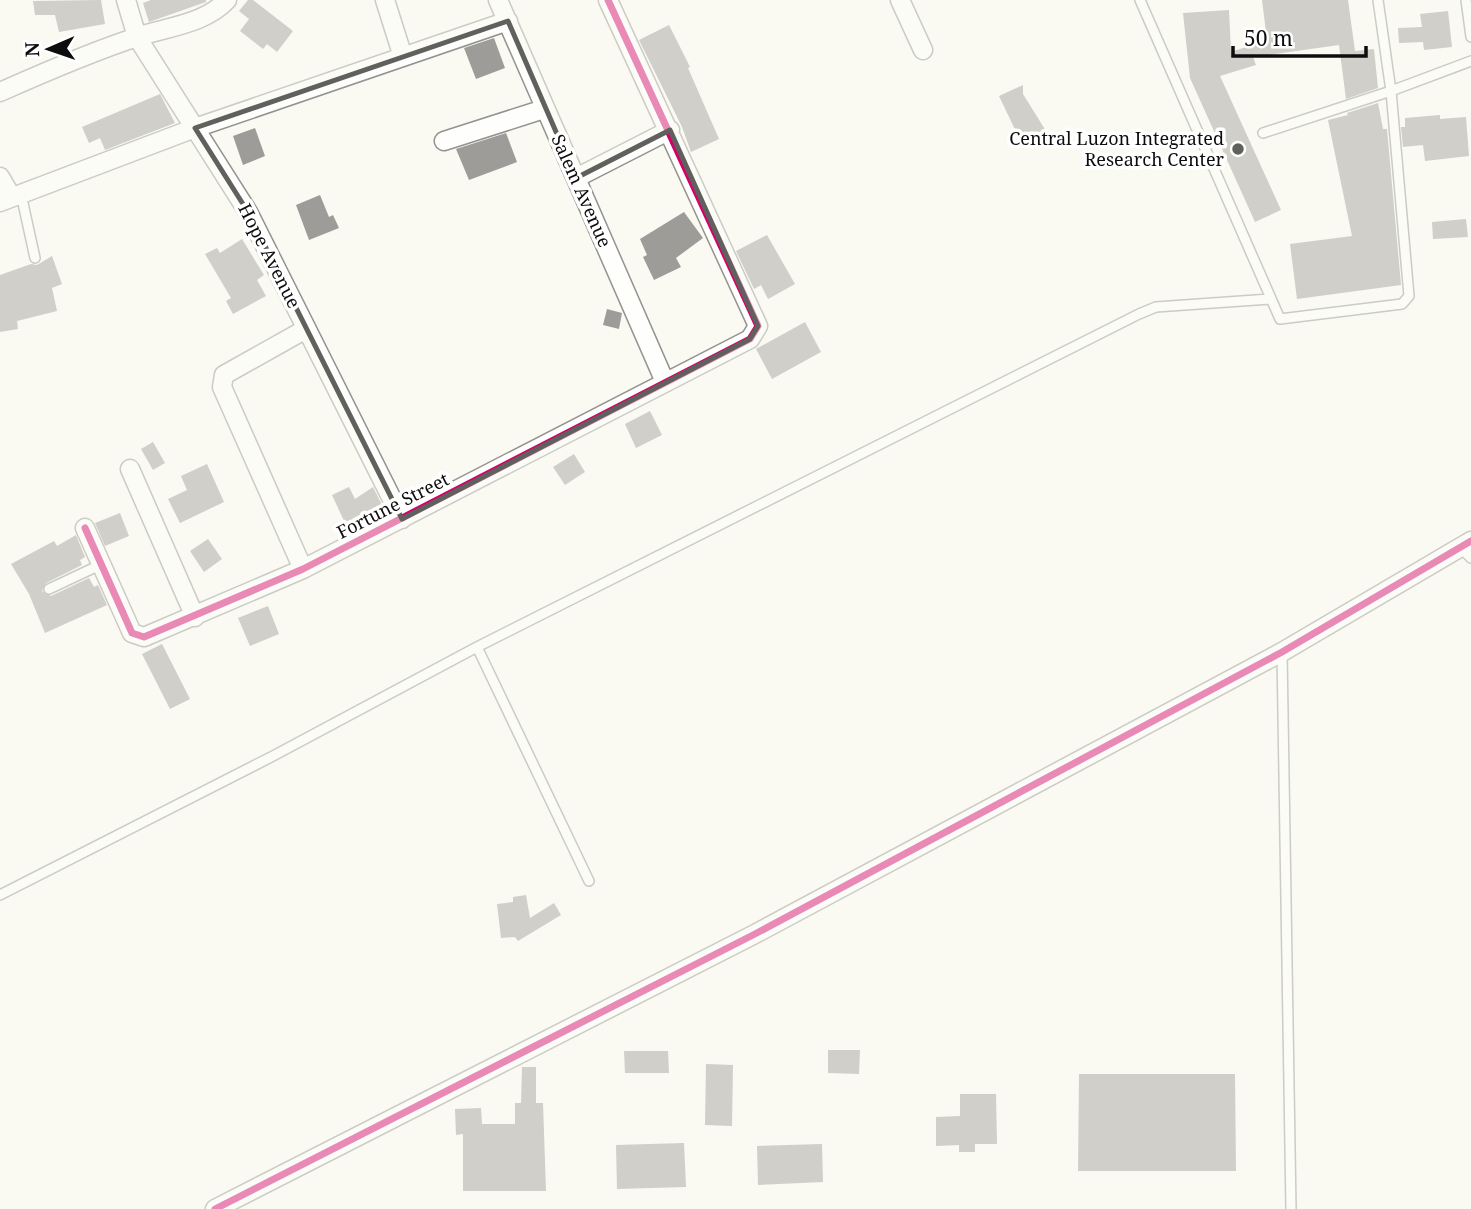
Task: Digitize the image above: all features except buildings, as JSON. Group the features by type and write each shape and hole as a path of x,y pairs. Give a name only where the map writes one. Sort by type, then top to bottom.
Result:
{"street":[{"name":"Hope Avenue","path":"126,0 137,37 248,212 402,519"},
{"path":"0,92 137,37 197,19 219,8 227,0"},
{"path":"385,0 403,57"},
{"name":"Salem Avenue","path":"498,0 666,382"},
{"path":"576,178 670,130 608,0"},
{"path":"900,0 923,50"},
{"path":"0,177 10,197 195,128 352,77 508,21"},
{"path":"444,141 544,109"},
{"name":"Fortune Street","path":"85,528 132,633 137,637 144,637 303,569 750,339 758,326 670,130"},
{"path":"303,569 222,387 224,375 306,329"},
{"path":"130,469 195,617"},
{"path":"215,1209 753,935 1282,652 1468,549"}],"lane":[{"path":"1140,0 1266,281 1270,299 1280,319 1406,301 1409,296 1391,92 1378,0"},
{"path":"1466,0 1471,37"},
{"path":"1263,133 1391,92 1471,61"},
{"path":"10,197 35,258"},
{"path":"0,895 273,756 477,647 1156,307 1270,299"},
{"path":"49,589 102,564"},
{"path":"477,647 589,881"},
{"path":"1282,652 1291,1209"}],"highlighted area":[{"path":"508,21 576,178 670,130 758,326 750,339 402,519 248,212 195,128"}],"cycle path":[{"path":"85,528 132,633 144,637 303,569 750,339 758,326 608,0"},
{"path":"215,1209 753,935 1282,652 1471,541"}],"place":[{"name":"Central Luzon Integrated Research Center","path":"1238,149"}]}
